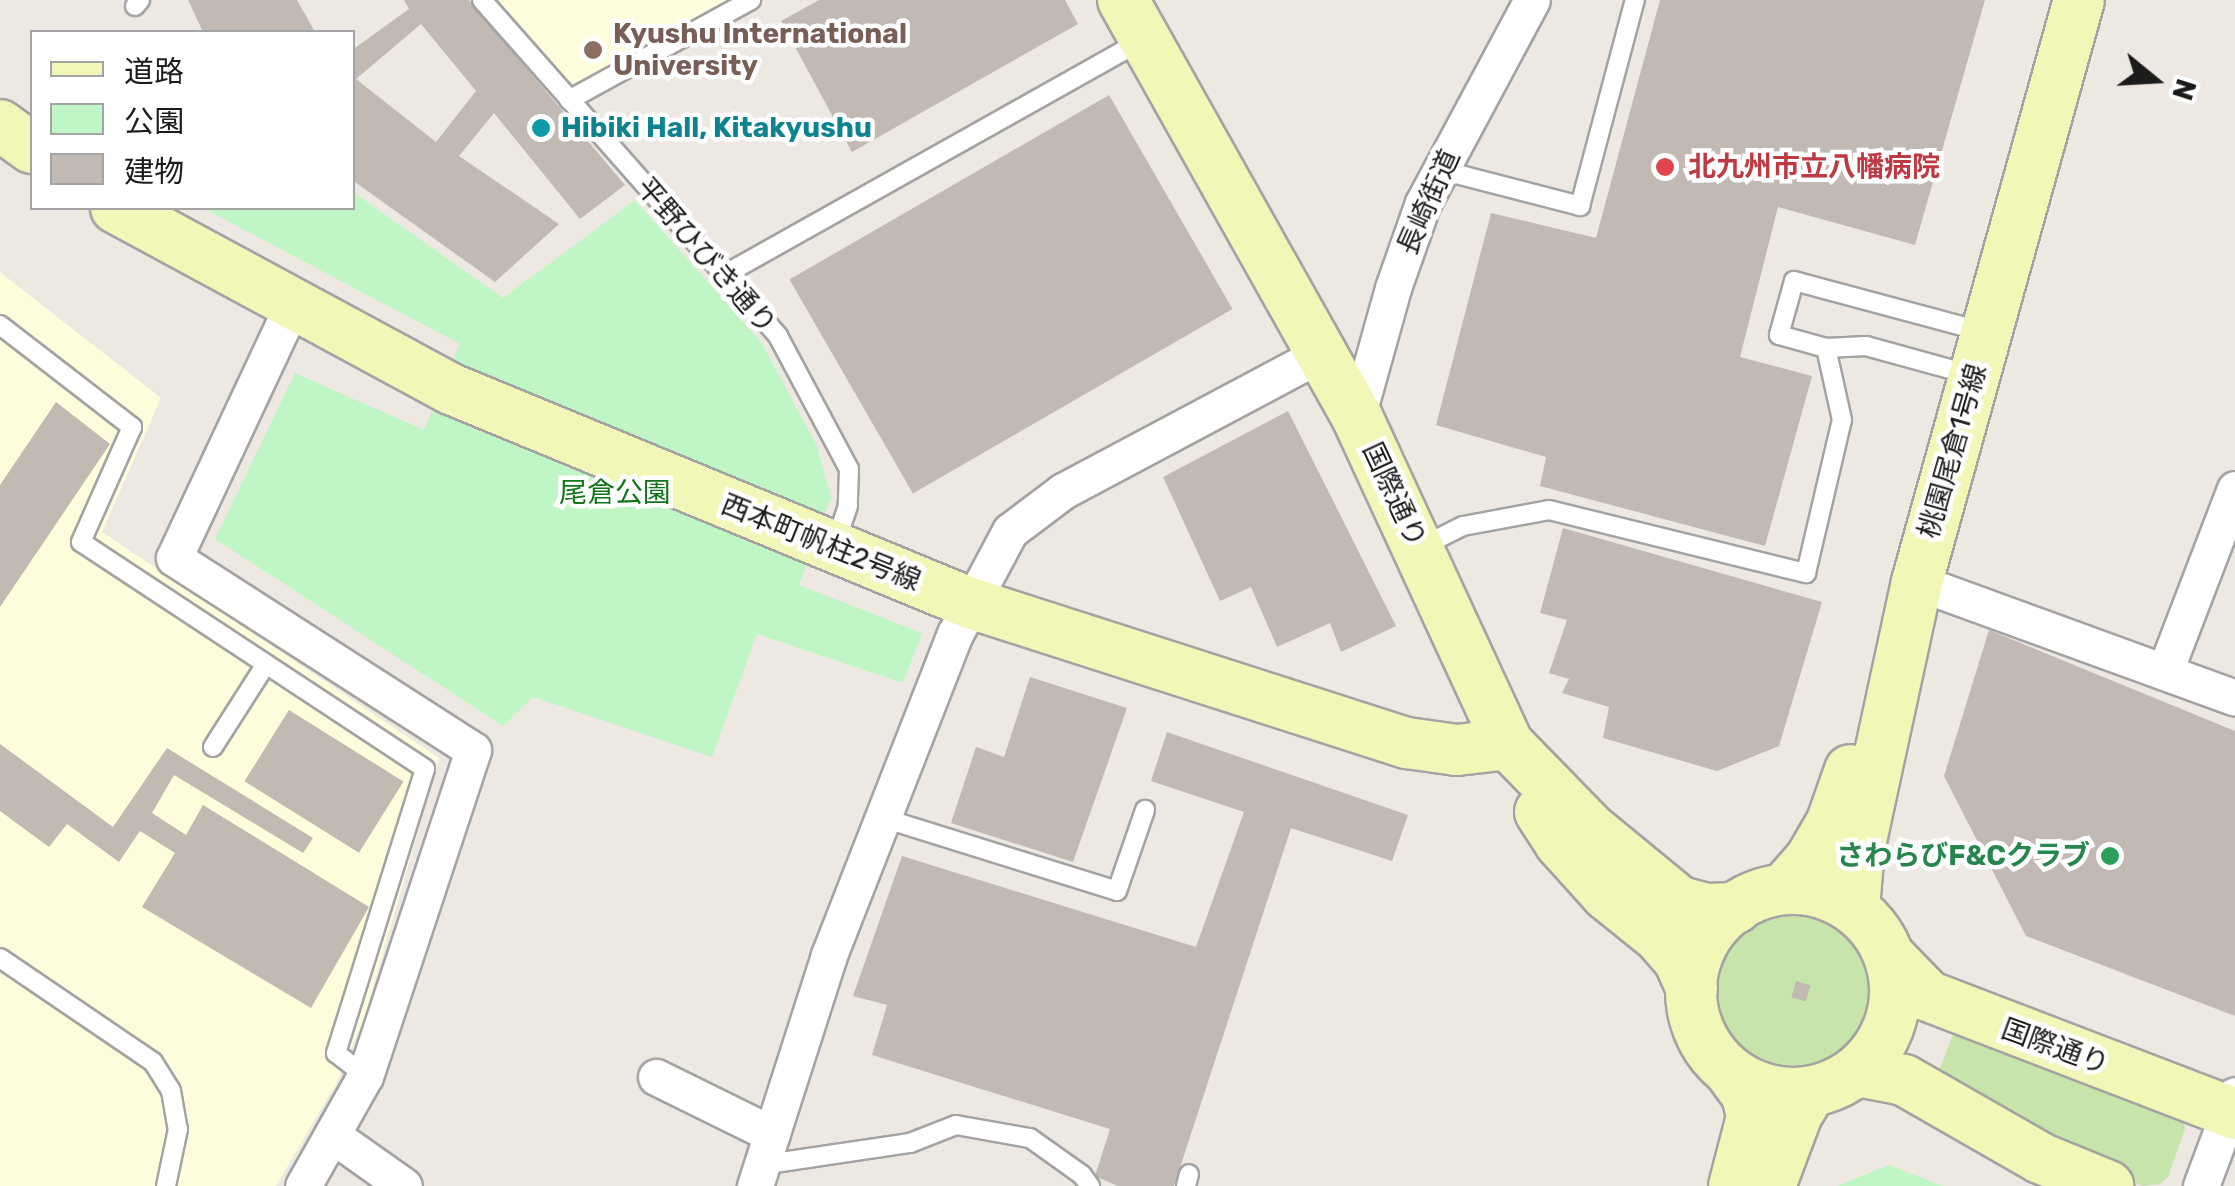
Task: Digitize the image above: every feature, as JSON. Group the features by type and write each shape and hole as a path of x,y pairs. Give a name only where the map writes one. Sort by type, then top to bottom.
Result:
{"street":[{"name":"長崎街道","path":"1358,416 1393,288 1423,203 1532,0"},
{"name":"桃園尾倉1号線","path":"1854,908 1859,850 1916,582 2078,0"},
{"name":"国際通り","path":"1134,19 1358,416 1508,744 1591,829 1680,902 1707,909 1736,908"},
{"path":"0,125 30,147"},
{"name":"西本町帆柱2号線","path":"120,210 450,390 970,603 1407,743 1457,750 1508,744"},
{"path":"292,306 174,558 474,750 365,1076 303,1186"},
{"path":"656,1077 763,1162 829,955 970,603 1010,531 1063,492 1322,354"},
{"path":"2165,671 2235,488"},
{"path":"1734,1186 1752,1117 1747,1095 1712,1054 1699,1031 1693,970 1704,941 1736,908 1786,887 1812,858 1831,824 1916,582 2235,698"},
{"path":"1508,744 1526,790 1560,843 1607,895 1659,937 1678,960 1692,989"},
{"path":"1731,1072 1755,1086 1783,1093 1812,1092 1856,1071 1878,1048 1891,1020 1896,988 1890,957 1876,930 1854,908 1830,896 1786,887"},
{"name":"国際通り","path":"1890,957 1928,996 2233,1107"},
{"path":"1856,1071 1904,1080 2040,1158 2108,1186"},
{"path":"1770,1186 1785,1140 1812,1092"},
{"path":"2202,1186 2233,1107"},
{"path":"332,1135 404,1186"}],"lane":[{"name":"平野ひびき通り","path":"482,0 778,336 849,469 848,506 834,548"},
{"path":"569,100 751,0"},
{"path":"1441,170 1580,206 1635,0"},
{"path":"724,275 1134,19"},
{"path":"1794,281 1981,354 1866,346 1826,348 1780,335 1794,281"},
{"path":"0,325 132,427 82,542 426,770 336,1053 365,1076"},
{"path":"1418,548 1463,526 1549,510 1806,572 1842,420 1826,348"},
{"path":"214,748 266,664"},
{"path":"883,818 1117,891 1144,810"},
{"path":"0,958 153,1062 171,1091 178,1129 166,1186"},
{"path":"763,1162 910,1143 956,1125 1030,1138 1082,1175 1090,1186"}],"shaded area":[{"name":"Kyushu International University","path":"482,0 751,0 569,100"},
{"path":"0,272 161,398 102,532 439,758 364,1019 337,1082 276,1186 0,1186"}],"green space":[{"name":"尾倉公園","path":"355,193 503,298 635,200 761,342 816,444 831,497 799,585 922,633 903,683 757,634 712,757 533,697 503,726 215,539 295,373 424,430 460,344 207,210 355,210"},
{"path":"1794,913 1824,919 1850,936 1867,962 1873,992 1867,1022 1850,1048 1824,1065 1794,1071 1764,1065 1738,1048 1721,1022 1715,992 1721,962 1738,936 1764,919"},
{"path":"1955,1030 2183,1117 2185,1129 2168,1177 2160,1184 2143,1186 2033,1140 1934,1083"},
{"path":"1889,1165 1943,1186 1837,1186"}],"building":[{"path":"188,0 297,0 314,30 202,30"},
{"name":"Hibiki Hall, Kitakyushu","path":"404,0 469,0 625,185 580,219 494,113 459,156 559,224 495,282 355,182 355,48 409,9","holes":["421,24 476,91 436,142 356,79"]},
{"path":"819,0 1065,0 1078,24 852,152 781,21"},
{"path":"1660,0 1985,0 1915,245 1778,207 1740,357 1812,376 1765,546 1540,486 1546,457 1436,425 1491,213 1596,238"},
{"path":"1109,95 1232,309 913,493 789,280"},
{"path":"56,402 110,444 0,607 0,485"},
{"path":"1288,411 1396,626 1341,652 1330,623 1277,647 1251,587 1220,601 1163,477"},
{"path":"1563,528 1822,602 1779,746 1717,771 1603,738 1609,707 1562,693 1569,679 1549,673 1567,620 1540,613"},
{"name":"さわらびF&Cクラブ","path":"1989,630 2235,731 2235,1016 2026,936 1944,776"},
{"path":"1030,677 1127,708 1073,862 951,823 976,747 1004,757"},
{"path":"289,710 403,782 359,853 244,781"},
{"path":"1167,732 1408,815 1392,861 1291,828 1174,1186 1118,1186 1095,1176 1110,1129 872,1055 887,1005 853,996 902,856 1196,947 1244,812 1151,781"},
{"path":"0,744 113,827 167,748 313,838 303,853 174,775 152,813 186,835 203,805 369,907 311,1008 142,907 175,853 140,831 119,862 67,824 49,847 0,811"},
{"path":"1796,981 1810,985 1806,1001 1791,997"}],"place":[{"name":"Kyushu International University","path":"593,50"},
{"name":"Hibiki Hall, Kitakyushu","path":"541,128"},
{"name":"北九州市立八幡病院","path":"1665,167"},
{"name":"さわらびF&Cクラブ","path":"2110,856"}]}
